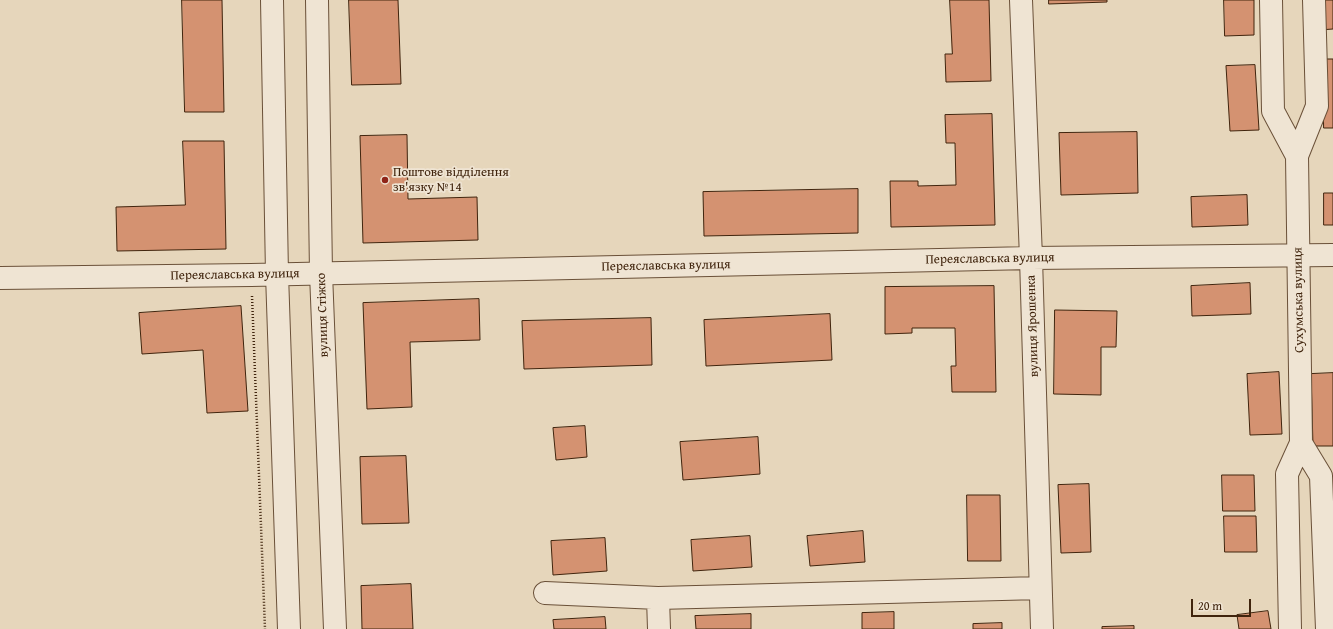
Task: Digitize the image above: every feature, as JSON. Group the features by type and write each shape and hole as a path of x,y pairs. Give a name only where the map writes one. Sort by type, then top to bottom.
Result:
{"street":[{"path":"272,0 277,274 289,629"},
{"name":"вулиця Стіжко","path":"317,0 321,273 335,629"},
{"name":"вулиця Ярошенка","path":"1021,0 1031,258 1042,629"},
{"name":"Сухумська вулиця","path":"1271,0 1273,112 1297,156"},
{"name":"Сухумська вулиця","path":"1290,629 1287,474 1301,443 1297,156 1317,106 1314,0"},
{"name":"Переяславська вулиця","path":"0,278 251,275 1031,258 1333,255"},
{"path":"1301,443 1322,476 1327,629"},
{"path":"545,593 658,598 1040,588"},
{"path":"658,598 659,629"}],"path":[{"path":"251,275 265,629"}],"building":[{"path":"182,0 222,0 224,112 185,112"},
{"path":"349,0 398,0 401,84 352,85"},
{"path":"950,0 989,0 991,81 946,82 945,54 952,54"},
{"path":"1049,0 1107,0 1107,2 1049,4"},
{"path":"1224,0 1254,0 1254,35 1225,36"},
{"path":"1318,0 1333,0 1333,29 1319,30"},
{"path":"1323,59 1333,59 1333,128 1324,128"},
{"path":"1255,65 1259,130 1230,131 1226,66"},
{"path":"992,114 995,225 891,227 890,181 918,181 918,186 956,185 955,143 946,143 945,115"},
{"path":"1137,132 1138,193 1061,195 1059,133"},
{"path":"407,135 408,199 477,197 478,240 363,243 360,136"},
{"path":"183,141 224,141 226,249 117,251 116,207 185,205"},
{"path":"858,189 858,233 704,236 703,192"},
{"path":"1324,193 1333,193 1333,225 1324,225"},
{"path":"1247,195 1248,225 1192,227 1191,197"},
{"path":"1250,283 1251,314 1192,316 1191,286"},
{"path":"994,286 996,392 952,392 951,366 956,366 955,328 912,328 912,333 885,334 885,287"},
{"path":"479,299 480,340 410,342 412,407 367,409 363,303"},
{"path":"241,306 248,411 207,413 203,350 142,354 139,313"},
{"path":"1055,310 1117,311 1116,347 1101,347 1101,395 1054,394"},
{"path":"830,314 832,360 706,366 704,320"},
{"path":"651,318 652,365 524,369 522,321"},
{"path":"1279,372 1282,434 1250,435 1247,374"},
{"path":"1333,373 1333,446 1313,446 1311,374"},
{"path":"585,426 587,457 556,460 553,428"},
{"path":"758,437 760,474 683,480 680,442"},
{"path":"406,456 409,523 362,524 360,457"},
{"path":"1222,475 1254,475 1255,511 1223,511"},
{"path":"1089,484 1091,552 1061,553 1058,485"},
{"path":"967,495 1000,495 1001,561 968,561"},
{"path":"1224,516 1256,516 1257,552 1225,552"},
{"path":"863,531 865,562 810,566 807,536"},
{"path":"750,536 752,567 693,571 691,540"},
{"path":"605,538 607,571 553,575 551,541"},
{"path":"411,584 413,629 362,629 361,586"},
{"path":"1268,611 1271,629 1239,629 1237,615"},
{"path":"894,612 894,629 862,629 862,613"},
{"path":"751,614 751,629 696,629 695,616"},
{"path":"605,617 606,629 554,629 553,620"},
{"path":"1002,623 1002,629 973,629 973,624"},
{"path":"1134,626 1134,629 1102,629 1102,627"}],"place":[{"name":"Поштове відділення зв'язку №14","path":"385,180"}]}
